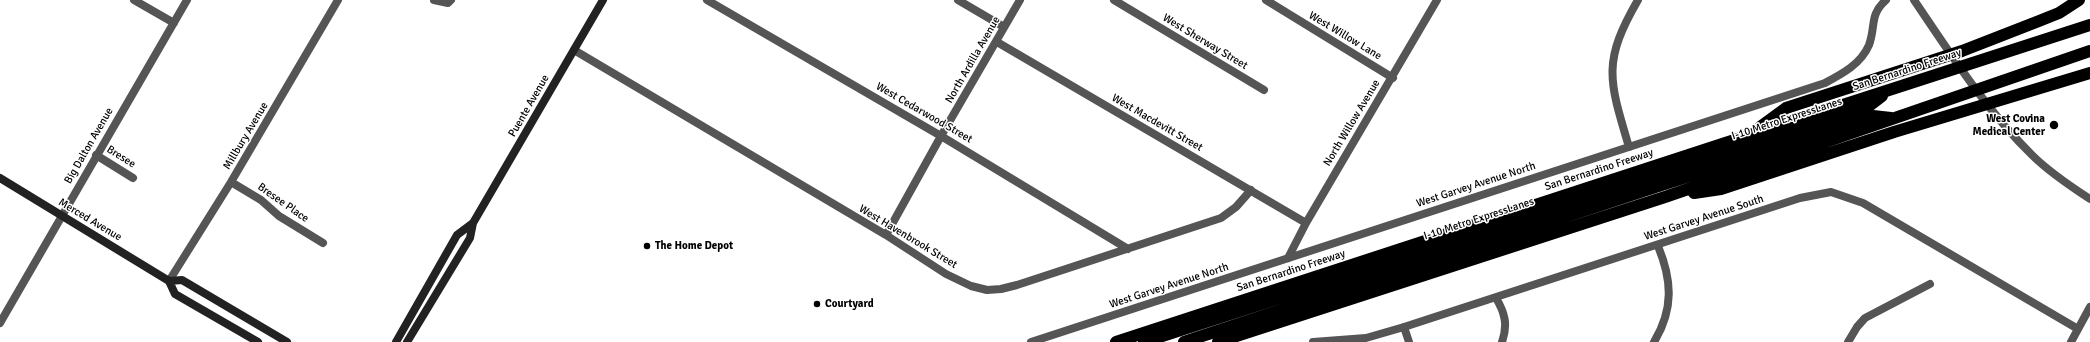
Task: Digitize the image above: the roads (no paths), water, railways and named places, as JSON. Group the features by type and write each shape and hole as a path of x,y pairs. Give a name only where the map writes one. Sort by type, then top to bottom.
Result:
{"highway":[{"path":"1751,134 1786,108 1962,51 2052,16 2079,0"},
{"name":"San Bernardino Freeway","path":"1116,342 1751,134 2090,25"},
{"path":"1218,342 1665,197 2090,51"},
{"path":"1665,197 1721,189 1974,108 2090,73"},
{"name":"I-10 Metro ExpressLanes","path":"1144,342 1869,106 1887,91"},
{"path":"1184,342 1873,116 1896,118"}],"main road":[{"name":"Puente Avenue","path":"407,342 470,238 473,222 603,0"},
{"name":"Merced Avenue","path":"0,178 169,281 175,294 258,342"},
{"name":"Puente Avenue","path":"396,342 457,235 473,222"},
{"name":"Merced Avenue","path":"169,281 182,280 287,342"}],"street":[{"path":"134,0 174,23"},
{"name":"Big Dalton Avenue","path":"0,323 187,0"},
{"name":"Millbury Avenue","path":"169,281 231,182 338,0"},
{"path":"434,0 450,2"},
{"name":"West Cedarwood Street","path":"707,0 941,136 1128,249"},
{"path":"958,0 1004,27"},
{"name":"North Ardilla Avenue","path":"886,236 941,136 997,42 1020,0"},
{"name":"West Sherway Street","path":"1114,0 1264,90"},
{"name":"West Willow Lane","path":"1266,0 1393,78"},
{"name":"North Willow Avenue","path":"1288,258 1306,223 1393,78 1437,0"},
{"path":"1629,146 1614,97 1612,62 1615,47 1638,0"},
{"name":"West Garvey Avenue North","path":"1031,342 1821,84 1846,71 1861,58 1869,44 1875,12 1886,0"},
{"path":"1914,0 2004,124 2032,155 2069,186 2090,199"},
{"name":"West Macdevitt Street","path":"997,42 1306,223"},
{"name":"West Havenbrook Street","path":"574,50 886,236 946,274 971,286 987,290 1017,285 1221,218 1236,207 1250,190"},
{"name":"Bresee","path":"96,155 133,178"},
{"name":"Bresee Place","path":"231,182 261,200 279,216 323,243"},
{"name":"West Garvey Avenue South","path":"1313,342 1366,338 1658,246 1800,198 1832,192 1864,203 2078,329"},
{"path":"1654,342 1663,327 1668,297 1667,268 1658,246"},
{"path":"1848,342 1857,327 1865,318 1930,284"},
{"path":"1496,298 1504,310 1506,323 1502,342"},
{"path":"2070,342 2090,308"},
{"path":"1404,327 1409,342"}],"place":[{"name":"West Covina Medical Center","path":"2054,125"},
{"name":"The Home Depot","path":"647,246"},
{"name":"Courtyard","path":"817,304"}]}
